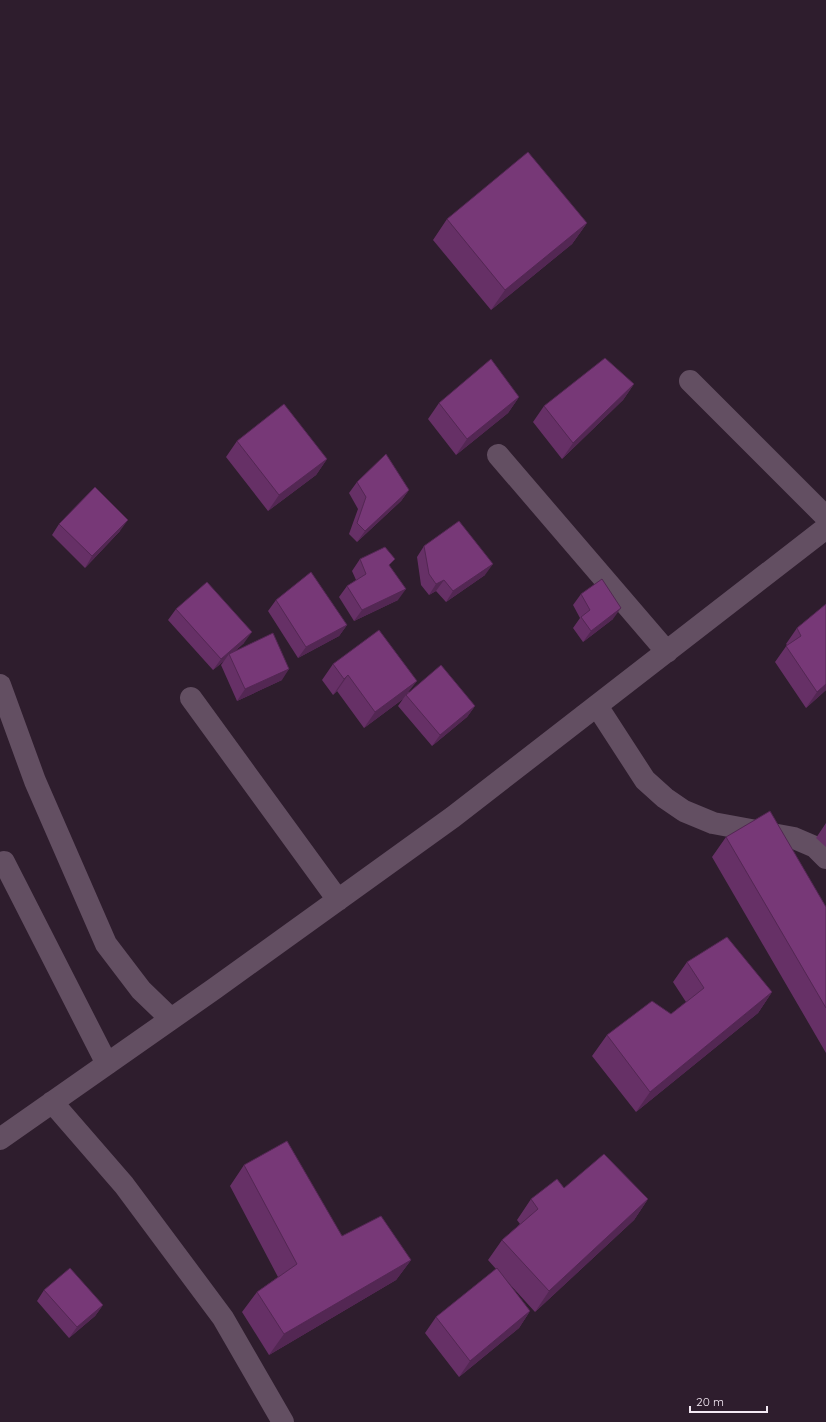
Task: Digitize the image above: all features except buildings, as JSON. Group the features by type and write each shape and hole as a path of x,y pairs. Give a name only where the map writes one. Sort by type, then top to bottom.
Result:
{"street":[{"path":"690,381 826,518"},
{"path":"498,455 667,652"},
{"path":"0,1139 454,817 826,528"},
{"path":"0,685 35,781 106,944 141,990 171,1019"},
{"path":"191,698 338,900"},
{"path":"597,706 645,780 665,798 684,812 713,823 794,838 815,847 826,858"},
{"path":"4,862 107,1064"},
{"path":"52,1102 124,1185 223,1318 283,1422"}]}
